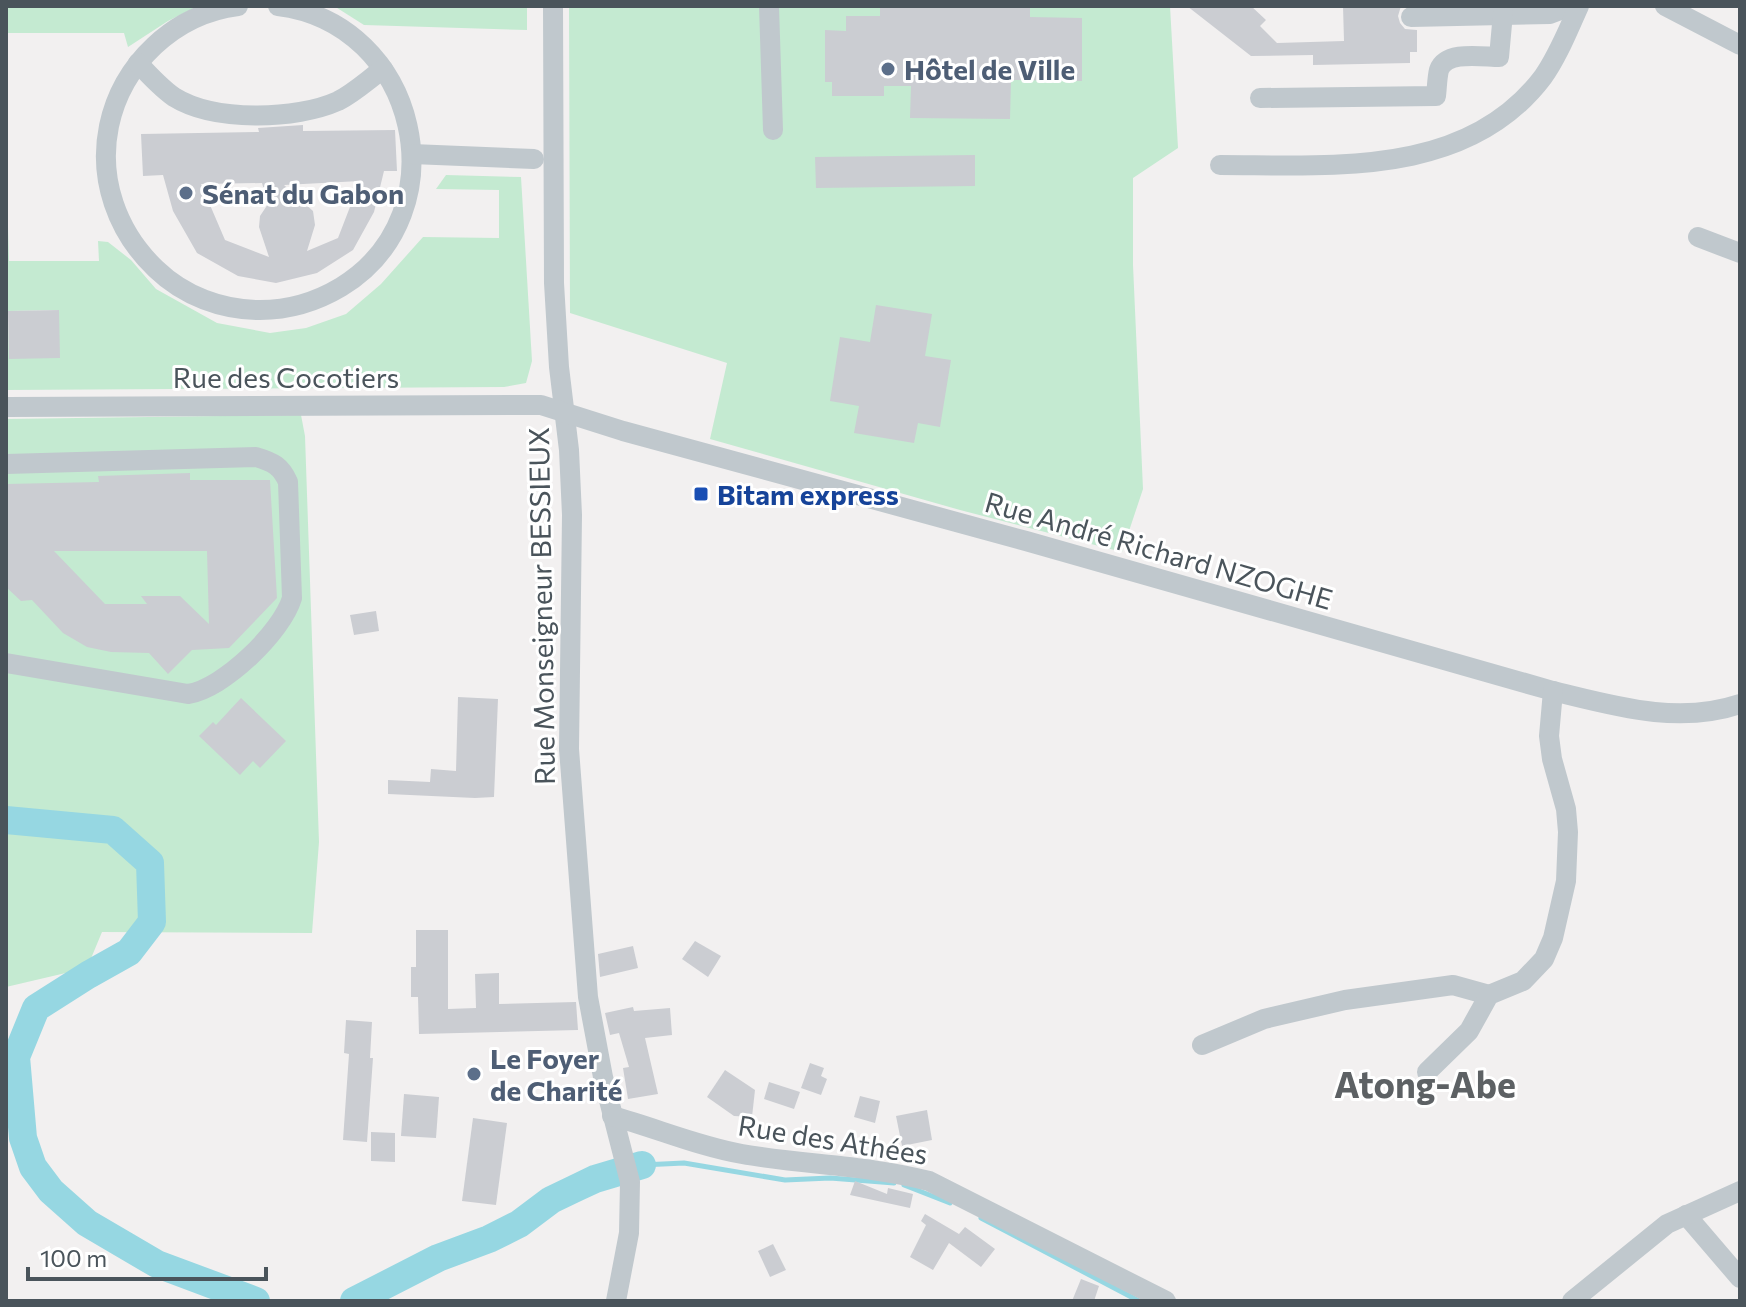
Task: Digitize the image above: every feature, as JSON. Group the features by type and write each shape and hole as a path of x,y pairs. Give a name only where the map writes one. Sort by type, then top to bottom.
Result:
{"street":[{"path":"228,7 184,24 159,41 138,63 121,89 112,113 107,137 109,187 127,234 143,257 164,277 188,293 215,304 243,310 271,310 300,306 326,295 351,281 372,262 389,239 402,213 410,184 412,154 406,116 383,69 370,52 342,29 304,9 278,6"},
{"name":"Rue Monseigneur BESSIEUX","path":"553,6 554,283 572,515 569,749 588,997 596,1048 630,1182 629,1233 616,1301"},
{"path":"769,6 773,130"},
{"path":"1411,17 1488,12 1550,14 1571,6"},
{"path":"1220,165 1381,161 1433,152 1460,141 1498,120 1530,92 1549,67 1579,6"},
{"path":"1665,6 1740,45"},
{"path":"1260,98 1436,96 1443,63 1457,57 1499,57 1488,12"},
{"path":"138,63 176,98 205,110 235,114 276,115 323,107 341,99 383,69"},
{"path":"412,154 534,159"},
{"path":"1698,237 1740,253"},
{"name":"Rue des Cocotiers","path":"6,407 541,405 566,414"},
{"name":"Rue André Richard NZOGHE","path":"566,414 1553,691 1619,707 1661,713 1701,713 1740,704"},
{"path":"6,464 256,457 273,462 283,471 288,482 292,598 288,613 276,628 232,672 201,692 188,694 6,663"},
{"path":"1202,1045 1264,1019 1345,1000 1453,985 1489,995 1523,981 1544,959 1553,938 1566,881 1566,809 1549,736 1553,691"},
{"path":"1427,1072 1469,1031 1489,995"},
{"name":"Rue des Athées","path":"612,1116 676,1138 737,1153 893,1172 929,1181 1166,1301"},
{"path":"1572,1301 1667,1224 1740,1191"},
{"path":"1686,1215 1740,1278"}],"green space":[{"path":"6,6 198,6 128,47 124,33 6,33"},
{"path":"334,6 527,6 527,30 364,25"},
{"path":"569,6 1170,6 1178,148 1133,178 1133,265 1143,489 1122,552 710,439 727,363 570,313"},
{"path":"6,158 9,261 99,261 98,241 108,242 131,260 156,289 217,323 270,333 306,328 346,314 381,284 423,237 499,238 499,190 436,189 446,175 521,177 532,361 526,383 504,387 6,390","holes":["59,310 9,359 8,311"]},
{"path":"301,415 305,436 319,842 312,933 102,932 87,968 6,987 6,419"}],"building":[{"name":"Hôtel de Ville","path":"880,6 1030,7 1030,17 1082,18 1082,81 1011,80 1010,119 910,118 911,86 884,86 884,96 832,96 832,82 825,82 825,30 846,31 846,16 880,16"},
{"path":"1187,6 1251,6 1266,20 1260,26 1277,43 1344,41 1343,6 1401,6 1398,16 1400,23 1405,29 1417,30 1417,52 1410,52 1410,63 1313,65 1313,55 1251,56"},
{"name":"Sénat du Gabon","path":"303,125 303,131 395,130 397,171 384,171 374,212 353,250 317,273 276,283 238,276 197,253 173,211 163,175 143,176 141,134 259,132 258,128","holes":["360,181 338,238 307,251 315,225 313,211 284,185","262,183 268,204 260,216 259,227 269,257 225,240 201,184"]},
{"path":"975,155 975,186 816,188 815,157"},
{"path":"876,305 932,314 925,356 951,360 940,427 918,423 914,443 854,433 859,406 830,401 840,337 870,342"},
{"path":"59,310 60,358 9,359 8,311"},
{"path":"190,473 190,480 270,480 277,598 229,648 192,650 168,674 149,653 111,652 87,647 63,633 32,600 21,601 6,587 6,484 99,482 98,476","holes":["54,551 207,551 209,624 180,596 141,596 147,604 105,604"]},
{"path":"376,611 379,631 354,635 350,615"},
{"path":"458,697 498,699 494,797 388,794 388,780 430,782 431,769 456,771"},
{"path":"241,698 286,741 260,768 253,761 240,775 199,736 213,722 216,725"},
{"path":"416,930 448,930 448,1009 476,1008 475,974 499,973 499,1004 576,1002 578,1030 419,1034 418,997 411,997 411,967 416,967"},
{"path":"695,941 721,956 708,977 682,959"},
{"path":"633,946 638,968 600,977 598,954"},
{"path":"633,1007 634,1011 670,1008 672,1035 645,1038 658,1094 628,1099 623,1068 629,1067 619,1033 610,1035 605,1013"},
{"path":"346,1020 372,1022 370,1058 373,1058 367,1142 343,1140 349,1054 344,1053"},
{"path":"810,1063 824,1068 821,1076 827,1079 821,1095 801,1088"},
{"path":"725,1070 755,1090 752,1117 734,1116 707,1097"},
{"path":"769,1082 800,1092 794,1109 764,1099"},
{"path":"404,1094 439,1097 436,1138 401,1136"},
{"path":"860,1096 880,1101 875,1123 854,1117"},
{"path":"927,1110 932,1140 902,1146 896,1116"},
{"path":"473,1118 507,1123 496,1205 462,1201"},
{"path":"371,1132 395,1133 395,1162 371,1161"},
{"path":"855,1181 887,1194 888,1188 913,1194 910,1208 850,1195"},
{"path":"925,1214 959,1234 965,1227 995,1249 981,1267 949,1243 933,1270 910,1257 926,1225 921,1221"},
{"path":"773,1244 786,1270 770,1277 758,1251"},
{"path":"1081,1279 1099,1286 1094,1301 1072,1301"}],"waterway":[{"path":"6,820 113,830 150,863 152,922 129,952 36,1008 16,1057 23,1138 33,1167 51,1191 87,1223 157,1264 256,1301"},
{"path":"642,1165 684,1163 785,1180 830,1178 894,1183"},
{"path":"354,1301 438,1258 519,1224 551,1200 595,1179 642,1165"},
{"path":"904,1185 950,1203"},
{"path":"981,1218 1139,1301"}],"place":[{"name":"Hôtel de Ville","path":"888,69"},
{"name":"Sénat du Gabon","path":"186,193"},
{"name":"Bitam express","path":"701,494"},
{"name":"Le Foyer de Charité","path":"474,1074"}],"district":[{"name":"Atong-Abe","path":"1425,1083"}]}
